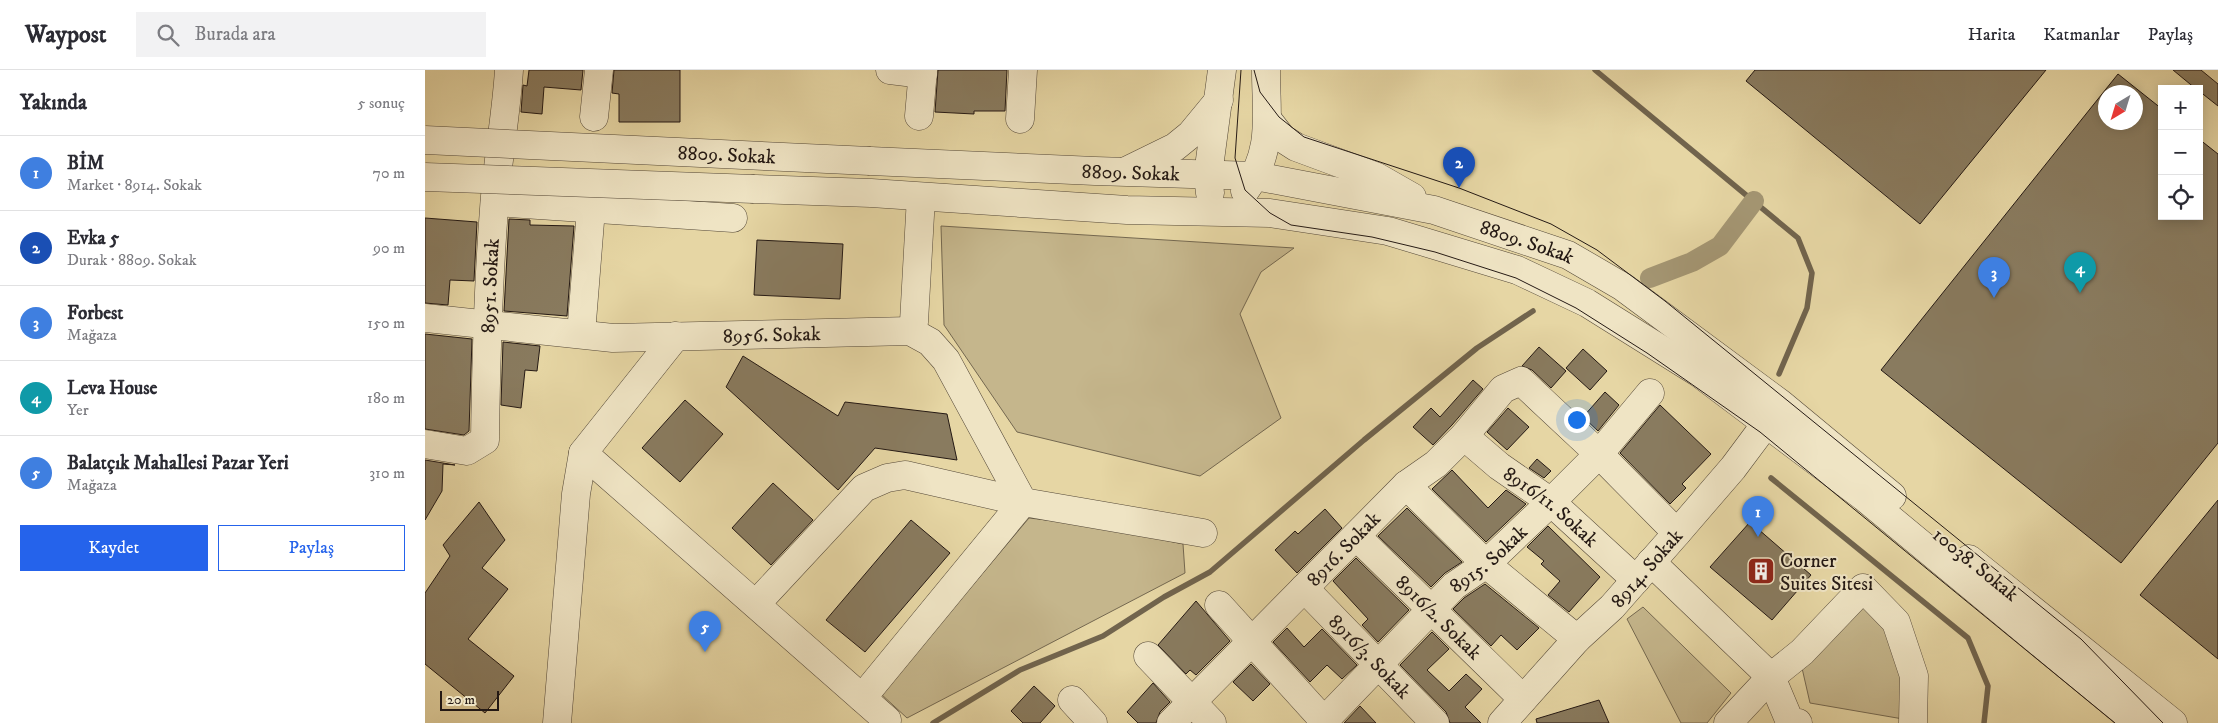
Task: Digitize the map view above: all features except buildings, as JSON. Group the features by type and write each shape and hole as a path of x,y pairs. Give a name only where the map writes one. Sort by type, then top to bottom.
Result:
{"street":[{"name":"8951. Sokak","path":"425,444 467,451 485,440 487,325 495,202 509,70"},
{"path":"594,116 599,70"},
{"path":"890,70 923,72 919,116"},
{"path":"1019,119 1023,70"},
{"path":"1223,70 1208,174 1209,190 1219,213 1236,201 1255,176 1263,157 1269,120 1266,70"},
{"path":"1123,172 1175,147 1191,134 1220,99"},
{"path":"1269,120 1282,138 1296,147 1377,177 1433,210"},
{"name":"8809. Sokak","path":"425,140 1123,172 1255,176 1433,210 1568,255 1623,287 1773,414"},
{"name":"8809. Sokak","path":"425,177 871,193 1127,210 1270,213 1388,232 1517,270 1587,303 1699,373 1773,414"},
{"path":"921,197 914,322 910,331 930,342 946,360 1023,502"},
{"path":"495,202 733,218"},
{"path":"581,334 591,209"},
{"name":"8956. Sokak","path":"425,318 613,338 910,331"},
{"path":"557,723 576,494 583,452 676,336"},
{"name":"8916. Sokak","path":"1171,723 1406,485 1436,464 1464,436 1503,389 1521,382 1599,454"},
{"name":"8915. Sokak","path":"1324,722 1454,586 1486,564 1599,454 1650,393"},
{"name":"8914. Sokak","path":"1503,723 1577,639 1612,607 1677,533 1733,468 1773,414"},
{"name":"10038. Sokak","path":"1773,414 1864,497 2137,723"},
{"name":"10038. Sokak","path":"1773,414 1987,574 2173,723"},
{"name":"8916/11. Sokak","path":"1464,436 1499,466 1551,502 1643,571 1771,677"},
{"path":"583,452 887,720"},
{"path":"1599,454 1677,533"},
{"path":"756,604 864,488 887,478 905,475 1023,502 1203,533"},
{"path":"1406,485 1486,564 1577,639"},
{"path":"862,698 1023,502"},
{"name":"8916/2. Sokak","path":"1356,536 1523,699"},
{"name":"8916/3. Sokak","path":"1304,588 1435,723"},
{"path":"1728,723 1771,677 1802,652 1863,588 1896,622 1913,676 1913,723"},
{"path":"1219,605 1324,722"},
{"path":"1148,656 1212,723"},
{"path":"1771,677 1790,722 1798,723"},
{"path":"1072,700 1093,723"}],"shaded area":[{"path":"941,226 1294,248 1261,272 1240,314 1281,418 1200,476 1017,432 944,325"},
{"path":"1029,518 1098,526 1183,544 1185,573 907,718 881,694"},
{"path":"1867,603 1877,614 1899,654 1903,719 1810,703 1802,668"},
{"path":"1643,607 1731,693 1707,723 1681,723 1627,619"}],"waterway":[{"path":"1595,70 1798,238 1812,273 1807,308 1779,374"},
{"path":"1650,278 1692,262 1720,246 1754,201"},
{"path":"933,723 1020,670 1103,636 1164,597 1210,572 1364,440 1477,348 1533,311"},
{"path":"1771,478 1968,638 1988,686 1984,723"}],"tram line":[{"path":"1241,70 1235,158 1245,190 1270,213 1291,225 1372,237 1435,252 1516,278 1576,308 1647,353 1760,432 2115,723"},
{"path":"1254,70 1260,92 1279,117 1304,137 1459,188 1551,224 1597,250 1665,301 2081,639 2163,723"}],"place":[{"name":"Evka 5","path":"1459,188"},
{"name":"Leva House","path":"2080,293"},
{"name":"Forbest","path":"1994,298"},
{"name":"BİM","path":"1758,537"},
{"name":"Corner Suites Sitesi","path":"1761,571"},
{"name":"Balatçık Mahallesi Pazar Yeri","path":"705,652"}]}
